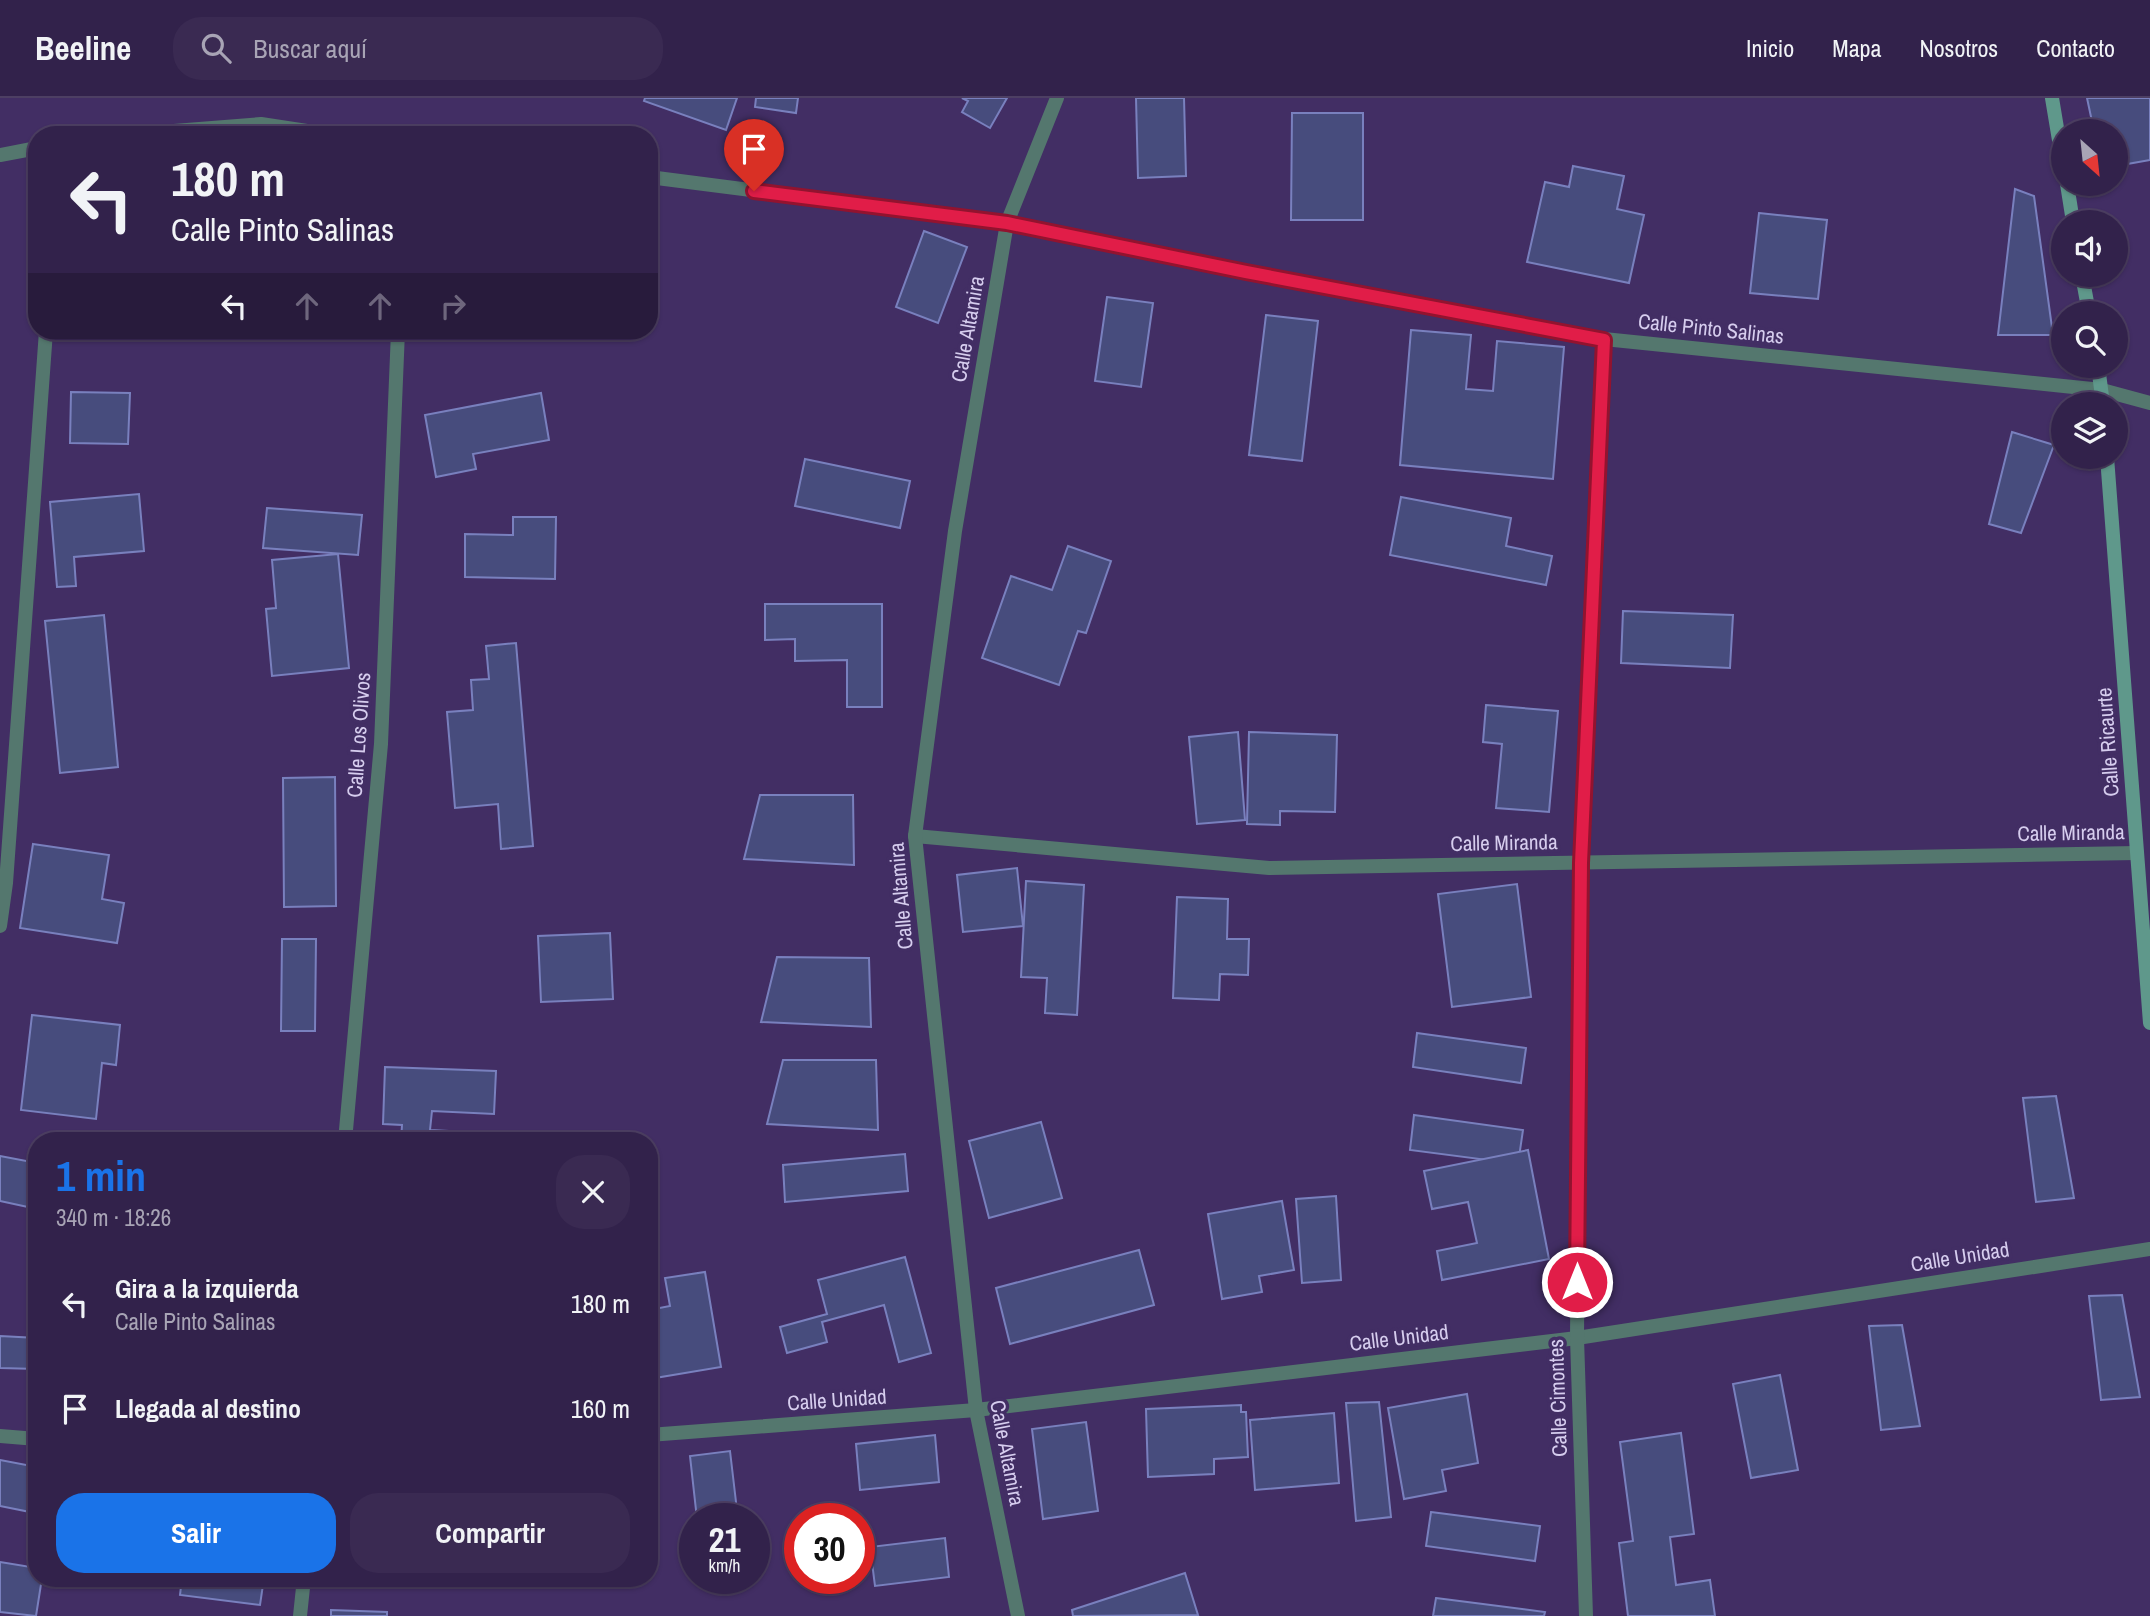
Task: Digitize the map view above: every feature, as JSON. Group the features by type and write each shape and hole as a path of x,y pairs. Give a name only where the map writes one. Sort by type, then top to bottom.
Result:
{"street":[{"name":"Calle Altamira","path":"1018,1616 975,1410 915,836 955,531 1007,223 1057,98"},
{"path":"2052,98 2056,119"},
{"path":"236,126 274,126"},
{"path":"0,155 28,150"},
{"name":"Calle Pinto Salinas","path":"658,178 1007,223 1604,340 2058,392"},
{"path":"0,926 6,883 45,340"},
{"name":"Calle Los Olivos","path":"346,1132 381,744 398,340"},
{"name":"Calle Cimontes","path":"1586,1616 1577,1338 1581,863 1604,340"},
{"name":"Calle Pinto Salinas","path":"2128,400 2150,403"},
{"name":"Calle Ricaurte","path":"2109,469 2150,1023"},
{"name":"Calle Miranda","path":"915,836 1269,868 2137,853"},
{"name":"Calle Unidad","path":"658,1434 975,1410 1577,1338 2150,1249"},
{"path":"0,1436 28,1438"},
{"path":"300,1616 303,1587"}],"building":[{"path":"645,98 737,98 726,130 644,101"},
{"path":"756,98 798,98 796,113 755,107"},
{"path":"962,98 1007,98 990,128 962,112 968,101"},
{"path":"1136,98 1184,98 1186,176 1138,178"},
{"path":"2087,98 2150,98 2150,160 2128,164 2128,119 2091,119"},
{"path":"1292,113 1363,113 1363,220 1291,220"},
{"path":"1573,166 1624,176 1617,209 1644,215 1629,283 1527,262 1545,182 1569,187"},
{"path":"2015,189 2034,196 2051,335 1998,335"},
{"path":"1759,213 1827,220 1818,299 1750,293"},
{"path":"924,231 967,247 938,323 896,307"},
{"path":"1107,297 1153,303 1141,387 1095,381"},
{"path":"1266,315 1318,321 1302,461 1249,455"},
{"path":"1411,330 1471,335 1466,389 1493,391 1497,341 1564,347 1553,479 1400,465"},
{"path":"71,392 130,393 128,444 70,443"},
{"path":"541,393 549,440 473,454 476,469 436,477 425,415"},
{"path":"2012,432 2051,444 2051,453 2021,533 1989,524"},
{"path":"805,459 910,481 900,528 795,506"},
{"path":"139,494 144,551 74,557 76,586 57,587 50,502"},
{"path":"1401,497 1511,518 1506,546 1552,556 1546,585 1390,555"},
{"path":"267,508 362,515 358,555 263,548"},
{"path":"513,517 556,517 555,579 465,577 465,534 513,535"},
{"path":"1068,546 1111,561 1086,633 1078,631 1059,685 982,658 1011,576 1052,590"},
{"path":"338,554 349,668 272,676 266,609 276,608 272,560"},
{"path":"765,604 882,604 882,707 847,707 847,660 795,661 795,639 765,640"},
{"path":"1623,611 1733,615 1730,668 1621,663"},
{"path":"104,615 118,767 60,773 45,621"},
{"path":"516,643 533,846 501,849 498,804 455,808 447,712 473,710 471,680 489,679 486,646"},
{"path":"1486,705 1558,711 1549,812 1496,808 1502,744 1483,742"},
{"path":"1238,732 1245,820 1197,824 1189,737"},
{"path":"1249,732 1337,735 1335,812 1280,811 1280,825 1247,824"},
{"path":"335,777 336,906 284,907 283,778"},
{"path":"760,795 853,795 854,865 744,859"},
{"path":"33,844 109,855 102,899 124,903 117,943 20,928"},
{"path":"1017,868 1023,926 963,932 957,875"},
{"path":"1026,881 1084,885 1077,1015 1045,1013 1047,978 1021,977"},
{"path":"1517,884 1531,997 1452,1007 1438,894"},
{"path":"1177,897 1228,899 1227,939 1249,939 1248,975 1220,974 1219,1000 1173,998"},
{"path":"610,933 613,999 541,1002 538,936"},
{"path":"282,939 316,939 315,1031 281,1031"},
{"path":"777,957 869,958 871,1027 761,1022"},
{"path":"32,1015 120,1025 116,1065 102,1063 96,1119 21,1110"},
{"path":"1417,1033 1526,1048 1521,1083 1413,1067"},
{"path":"783,1060 876,1060 878,1130 767,1124"},
{"path":"385,1067 496,1071 494,1114 432,1111 430,1130 467,1132 402,1132 402,1125 383,1124"},
{"path":"2056,1096 2074,1198 2036,1202 2023,1098"},
{"path":"1414,1115 1523,1130 1518,1164 1410,1150"},
{"path":"1041,1122 1062,1198 989,1218 969,1141"},
{"path":"1528,1150 1549,1259 1442,1280 1437,1251 1477,1243 1468,1202 1432,1209 1424,1171"},
{"path":"905,1154 908,1191 785,1202 783,1165"},
{"path":"0,1156 28,1161 28,1207 0,1201"},
{"path":"1336,1196 1341,1280 1302,1283 1296,1199"},
{"path":"1282,1201 1294,1270 1259,1276 1262,1292 1222,1299 1208,1214"},
{"path":"1139,1250 1154,1305 1010,1344 996,1288"},
{"path":"905,1257 931,1353 899,1362 884,1305 822,1322 827,1342 787,1353 780,1327 827,1314 818,1280"},
{"path":"705,1272 721,1367 658,1378 658,1308 670,1306 665,1278"},
{"path":"2122,1295 2140,1397 2101,1400 2089,1296"},
{"path":"1902,1325 1920,1426 1881,1430 1869,1326"},
{"path":"0,1336 28,1338 28,1369 0,1368"},
{"path":"1780,1375 1798,1470 1751,1478 1733,1384"},
{"path":"1467,1394 1478,1463 1442,1470 1446,1491 1404,1499 1388,1408"},
{"path":"1379,1402 1391,1517 1356,1521 1346,1403"},
{"path":"1241,1405 1241,1412 1246,1412 1248,1457 1214,1459 1214,1474 1148,1477 1146,1409"},
{"path":"1334,1413 1339,1483 1255,1490 1250,1420"},
{"path":"1086,1422 1098,1511 1043,1519 1032,1429"},
{"path":"1681,1433 1694,1534 1670,1537 1676,1585 1710,1580 1715,1616 1628,1616 1619,1543 1633,1541 1620,1442"},
{"path":"935,1435 939,1482 860,1490 856,1444"},
{"path":"730,1451 736,1503 695,1503 690,1456"},
{"path":"0,1460 28,1465 28,1512 0,1506"},
{"path":"1431,1512 1540,1526 1535,1561 1426,1546"},
{"path":"945,1538 949,1577 875,1586 875,1546"},
{"path":"0,1562 28,1567 28,1587 41,1587 36,1616 0,1612"},
{"path":"1185,1573 1198,1615 1073,1616 1072,1610"},
{"path":"181,1587 263,1587 260,1605 180,1595"},
{"path":"1436,1598 1545,1612 1544,1616 1433,1616"},
{"path":"331,1610 387,1612 387,1616 331,1616"}],"route":[{"path":"754,191 1007,223 1246,272 1604,340 1581,863 1577,1282"}]}
